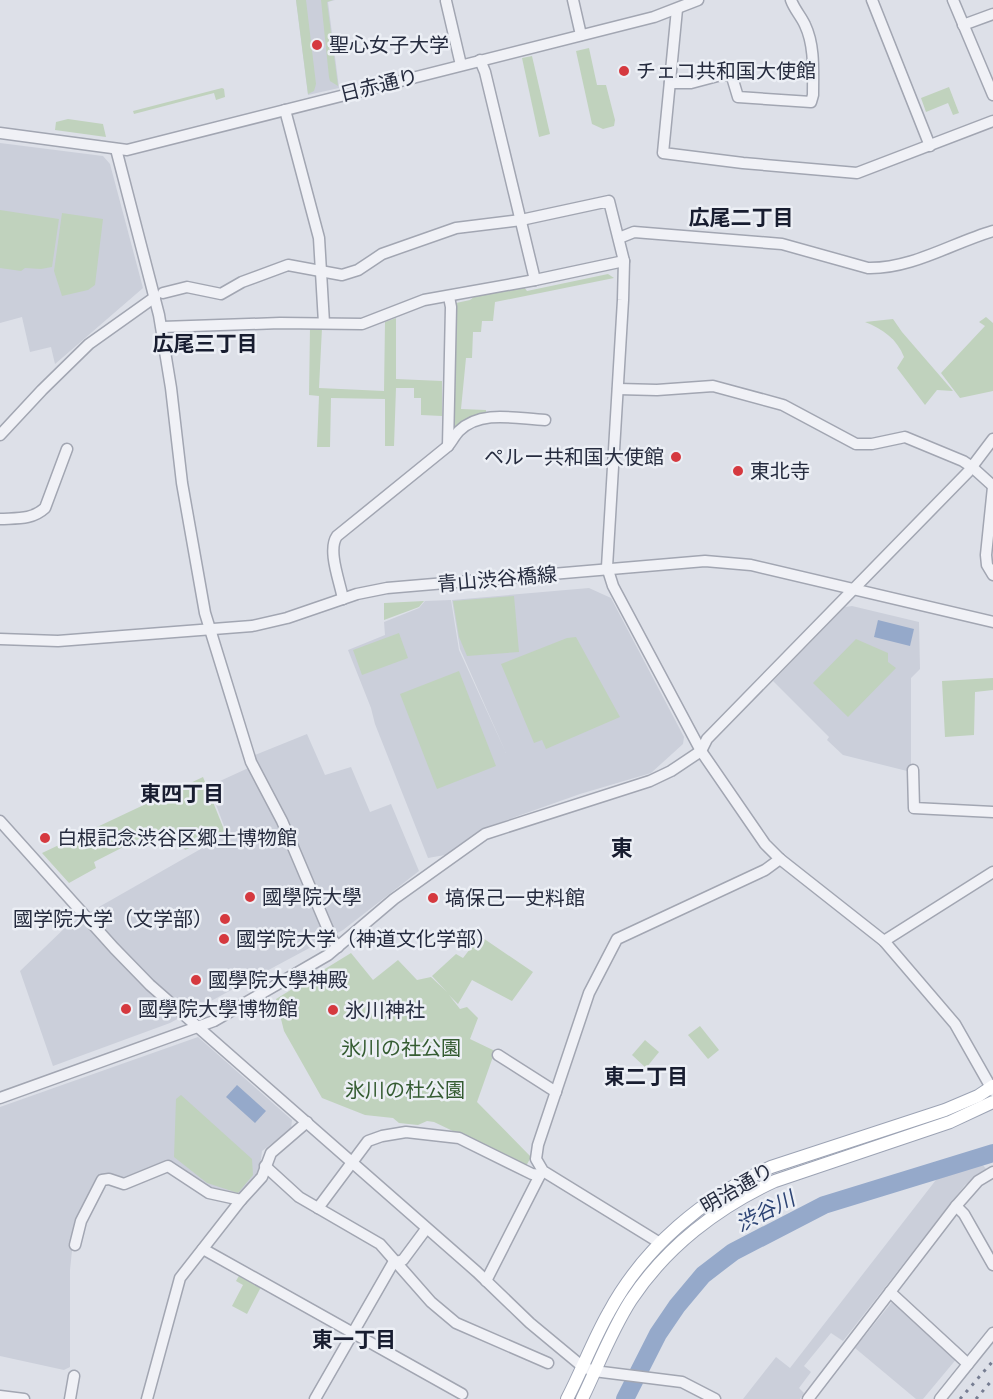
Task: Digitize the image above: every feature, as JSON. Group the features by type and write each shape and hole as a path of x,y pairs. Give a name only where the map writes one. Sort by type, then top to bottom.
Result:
{"main road":[{"name":"明治通り","path":"582,1399 592,1346 620,1293 632,1275 660,1243 703,1206 757,1173 796,1158 945,1110 992,1088"},
{"name":"明治通り","path":"567,1399 644,1283 686,1238 720,1211 750,1192 775,1181 950,1122 993,1102"}],"street":[{"path":"573,0 581,35"},
{"name":"日赤通り","path":"0,133 127,150 654,17 698,0"},
{"path":"670,83 691,83 725,74 732,77 738,97 811,102 813,96 812,49 805,24 790,0"},
{"path":"872,0 930,146"},
{"path":"953,0 993,95"},
{"path":"446,1 460,65"},
{"path":"677,9 663,153 857,173 993,121"},
{"path":"963,25 993,14"},
{"path":"480,60 485,72 536,280"},
{"path":"285,110 319,238 324,323"},
{"path":"116,149 159,295 182,483 210,629 250,762 282,821 332,939 338,947"},
{"path":"0,435 89,344 159,295 187,287 221,294 242,282 288,266 342,275 358,270 382,254 456,228 521,220 609,201 624,261 624,300 615,405 608,569 613,586 701,751 765,844 780,859 884,941 955,1024 992,1088"},
{"path":"619,238 634,232 782,244 868,268 877,268 916,260 993,231"},
{"path":"162,327 362,324 424,300 536,280 624,261"},
{"path":"448,297 451,307 448,446"},
{"path":"618,389 657,390 713,386 783,405 856,444 872,444 905,437 972,467 993,486 986,555 987,565 993,575"},
{"path":"343,599 333,554 333,543 337,536 448,446 460,430 476,420 495,417 545,420"},
{"path":"0,1098 214,1021 328,955 394,899 485,834 650,781 671,771 701,751 707,739 972,467 993,439"},
{"path":"0,519 31,517 45,508 67,449"},
{"name":"青山渋谷橋線","path":"0,639 58,641 252,626 387,588 500,580 682,562 729,562 751,565 993,622"},
{"path":"913,770 914,808 993,812"},
{"path":"0,822 128,962 198,1027 486,1281 530,1323 589,1369 687,1383 715,1399"},
{"path":"486,1281 541,1173 536,1159 538,1145 589,993 617,939 765,870 780,859"},
{"path":"884,941 993,872"},
{"path":"498,1055 556,1092"},
{"path":"148,1395 180,1278 241,1200 262,1177 271,1153 307,1122"},
{"path":"318,1208 371,1139 405,1132 459,1138 532,1174 541,1173 660,1243"},
{"path":"75,1245 81,1221 102,1180 109,1179 124,1184 168,1166 209,1193 241,1200"},
{"path":"265,1166 299,1197 380,1244 431,1302 456,1323 548,1363"},
{"path":"808,1399 956,1206 978,1181 993,1172"},
{"path":"956,1206 964,1214 993,1265"},
{"path":"315,1399 393,1263 403,1260 426,1229"},
{"path":"203,1249 462,1394"},
{"path":"890,1292 968,1364"},
{"path":"940,1399 993,1333"},
{"path":"70,1399 74,1376"},
{"path":"0,1396 24,1399"}],"shaded area":[{"name":"聖心女子大学","path":"296,0 335,0 328,2 339,88 308,95"},
{"path":"0,143 103,156 110,164 143,288 55,364 51,347 30,352 22,317 0,323"},
{"path":"589,588 611,598 684,737 683,744 651,773 580,794 515,817 484,830 445,855 428,858 348,650 385,635 384,622 419,608 425,601 451,600 459,650 506,753 460,649 452,600"},
{"path":"852,606 919,622 920,669 911,678 911,765 907,771 843,755 827,740 829,737 773,681 845,607"},
{"name":"國學院大學","path":"307,734 325,775 351,767 370,812 391,804 419,871 343,930 170,1023 53,1066 20,971 69,924 227,834 209,786 257,764 255,755"},
{"path":"198,1037 292,1120 291,1129 262,1151 259,1176 241,1196 206,1186 169,1160 126,1180 106,1175 73,1241 70,1270 70,1367 64,1370 0,1356 0,1107"},
{"path":"982,1164 987,1170 965,1185 843,1341 831,1333 804,1366 811,1372 799,1388 804,1393 800,1399 743,1399 776,1357 790,1368 939,1176"},
{"path":"892,1302 958,1357 923,1399 916,1399 855,1348"}],"green space":[{"path":"296,0 306,0 316,84 314,91 308,94"},
{"path":"321,0 333,0 327,2 338,86 330,81 329,77"},
{"path":"589,48 597,85 606,85 615,120 614,126 603,129 592,124 576,51"},
{"path":"532,56 550,134 539,137 522,58"},
{"path":"949,87 959,113 953,115 948,103 926,112 921,98"},
{"path":"222,88 225,97 216,100 214,93 134,114 133,111"},
{"path":"68,119 103,124 106,137 55,130 56,122"},
{"path":"0,210 59,219 52,267 25,268 21,271 0,268"},
{"path":"62,213 103,219 95,285 88,290 62,296 54,271"},
{"path":"608,274 614,278 495,302 493,321 482,321 481,332 473,332 472,358 466,358 461,409 486,410 486,413 475,415 452,428 456,303 470,300 480,292 521,283 527,291"},
{"path":"986,317 993,323 993,391 960,398 941,373 985,326 979,322"},
{"path":"396,318 396,379 442,381 442,416 421,415 421,398 414,398 414,388 396,388 394,446 385,446 385,399 331,398 330,447 317,447 319,396 309,395 310,327 322,328 319,388 384,391 385,322"},
{"path":"893,319 953,391 937,390 925,405 897,368 904,357 897,345 883,331 865,322"},
{"path":"514,596 519,652 467,656 459,637 453,601"},
{"path":"424,601 419,607 384,620 384,603"},
{"path":"399,633 408,658 362,675 353,650"},
{"path":"576,637 620,717 546,749 542,740 534,743 501,664 567,638"},
{"path":"856,639 888,653 888,662 896,668 848,717 813,683"},
{"path":"459,671 496,766 437,789 400,694"},
{"path":"993,678 993,690 975,692 974,735 945,737 942,681"},
{"path":"203,777 225,832 185,850 174,827 141,842 139,839 94,862 96,868 69,883 42,853"},
{"name":"氷川の社公園","path":"480,936 533,972 512,1001 472,980 458,1004 449,995 460,1009 467,1007 478,1018 470,1039 495,1051 477,1102 531,1157 526,1166 434,1122 427,1121 418,1125 399,1123 393,1118 365,1115 322,1098 284,1031 276,999 351,953 373,980 398,960 417,980 431,977 447,992 432,976 456,954 463,958"},
{"path":"700,1026 719,1050 708,1059 688,1035"},
{"path":"645,1040 659,1052 646,1068 632,1055"},
{"path":"181,1095 252,1159 253,1175 238,1193 207,1183 174,1157 176,1099"},
{"path":"240,1274 262,1285 247,1314 232,1306 243,1285 236,1281"}],"water":[{"path":"878,620 914,629 910,646 874,637"},
{"path":"237,1085 266,1111 255,1123 226,1097"}],"waterway":[{"name":"渋谷川","path":"625,1399 658,1334 677,1306 703,1275 733,1252 824,1205 993,1153"}],"railway":[{"path":"960,1399 993,1361"},
{"path":"976,1399 993,1379"}],"place":[{"name":"聖心女子大学","path":"317,45"},
{"name":"チェコ共和国大使館","path":"624,71"},
{"name":"ペルー共和国大使館","path":"676,457"},
{"name":"東北寺","path":"738,471"},
{"name":"白根記念渋谷区郷土博物館","path":"45,838"},
{"name":"國學院大學","path":"250,897"},
{"name":"塙保己一史料館","path":"433,898"},
{"name":"國学院大学（文学部）","path":"225,919"},
{"name":"國学院大学（神道文化学部）","path":"224,939"},
{"name":"國學院大學神殿","path":"196,980"},
{"name":"國學院大學博物館","path":"126,1009"},
{"name":"氷川神社","path":"333,1010"}],"district":[{"name":"広尾二丁目","path":"741,217"},
{"name":"広尾三丁目","path":"205,343"},
{"name":"東四丁目","path":"182,793"},
{"name":"東","path":"622,848"},
{"name":"東二丁目","path":"646,1076"},
{"name":"東一丁目","path":"354,1339"}],"park label":[{"name":"氷川の杜公園","path":"405,1090"}]}
